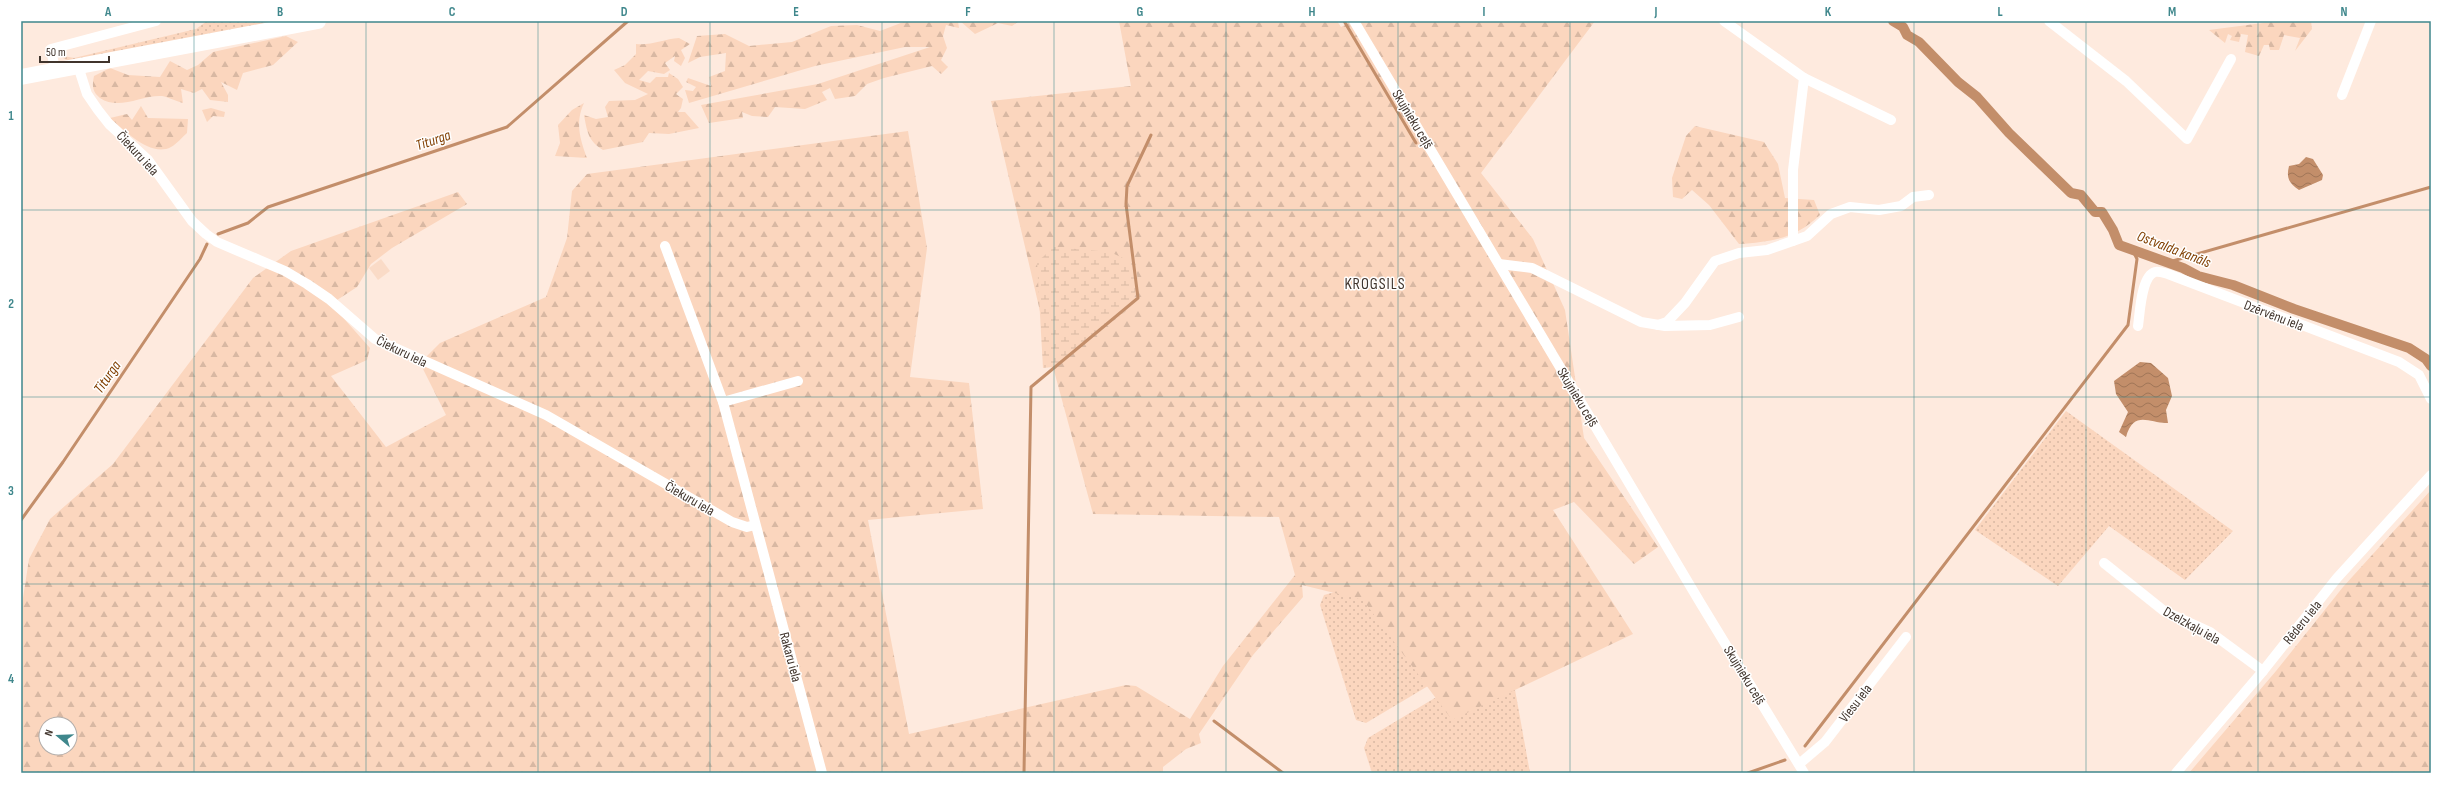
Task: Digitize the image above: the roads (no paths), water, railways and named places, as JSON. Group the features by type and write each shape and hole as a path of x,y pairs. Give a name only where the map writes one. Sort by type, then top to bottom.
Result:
{"main road":[{"path":"21,77 318,21"}],"street":[{"path":"55,70 51,49 156,21"},
{"name":"Skujnieku ceļš","path":"1354,21 1801,769"},
{"path":"1724,21 1804,78 1890,120"},
{"path":"2048,21 2126,81 2187,139 2231,59"},
{"path":"2342,95 2371,21"},
{"name":"Čiekuru iela","path":"78,66 87,94 109,124 148,160 192,221 217,242 285,271 307,284 329,299 375,339 546,414 732,522 747,527 754,525"},
{"path":"1792,241 1793,170 1804,78"},
{"path":"1658,324 1667,322 1685,303 1715,261 1739,253 1767,250 1807,236 1831,214 1850,207 1879,210 1901,206 1913,198 1929,195"},
{"name":"Rakaru iela","path":"665,246 723,402 754,525 761,541 822,773"},
{"path":"1499,264 1532,268 1641,322 1658,324 1710,325 1739,318"},
{"name":"Dzērvēnu iela","path":"2138,326 2146,282 2150,274 2156,272 2168,274 2399,362 2419,375 2431,399"},
{"path":"723,402 798,381"},
{"name":"Rēderu iela","path":"2176,773 2263,671 2336,578 2431,475"},
{"name":"Dzelzkaļu iela","path":"2104,563 2164,611 2210,632 2263,671"},
{"name":"Viesu iela","path":"1801,769 1825,742 1906,637"}],"water":[{"path":"2306,157 2313,159 2323,175 2322,180 2299,190 2289,180 2289,166 2299,164"},
{"path":"2140,362 2151,363 2168,378 2172,396 2166,410 2168,423 2143,420 2138,421 2133,423 2129,428 2126,437 2119,432 2128,412 2116,394 2114,381"}],"waterway":[{"name":"Titurga","path":"218,234 248,223 268,207 507,127 628,21"},
{"path":"1344,21 1416,143"},
{"name":"Ostvalda kanāls","path":"1893,21 1903,27 1907,35 1919,42 1958,82 1977,97 2009,133 2071,193 2081,195 2095,212 2102,212 2113,230 2119,245 2183,268 2198,276 2233,285 2294,309 2409,348 2426,359 2431,366"},
{"path":"1024,773 1031,387 1138,298 1126,204 1127,186 1151,135"},
{"path":"2169,262 2431,187"},
{"name":"Titurga","path":"21,520 63,462 200,259 207,244"},
{"path":"1805,746 2128,325 2137,259 2133,251"},
{"path":"1214,721 1283,773"},
{"path":"1748,773 1785,760"}],"district":[{"name":"KROGSILS","path":"1375,283"}]}
